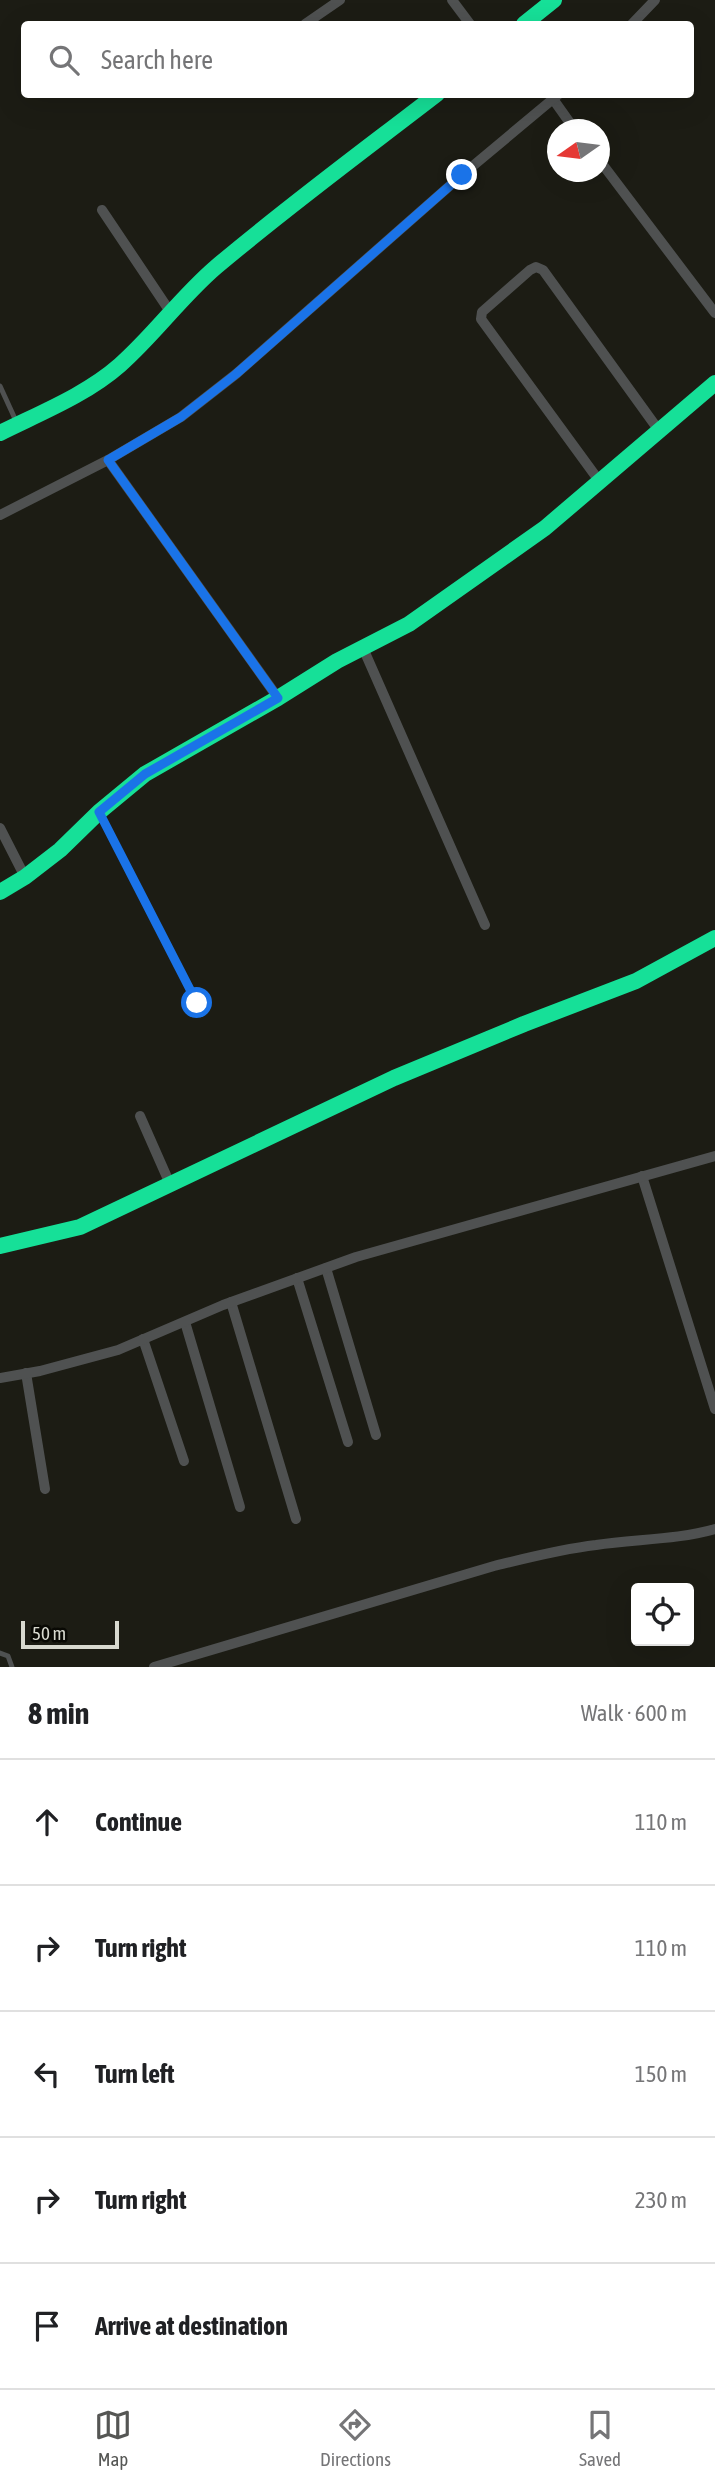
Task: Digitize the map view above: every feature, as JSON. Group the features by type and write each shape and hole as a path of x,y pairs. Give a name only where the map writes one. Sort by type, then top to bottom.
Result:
{"street":[{"path":"309,21 340,0"},
{"path":"452,0 468,21"},
{"path":"528,21 554,0"},
{"path":"635,21 655,0"},
{"path":"0,433 87,388 118,367 194,286 267,224 432,98"},
{"path":"0,515 108,460 181,417 236,374 462,175 555,98"},
{"path":"557,98 569,119"},
{"path":"610,174 715,313"},
{"path":"102,210 171,313"},
{"path":"600,482 481,319 482,312 530,270 536,267 543,270 660,432"},
{"path":"0,892 60,850 99,812 145,774 408,624 545,528 715,383"},
{"path":"108,460 278,698"},
{"path":"363,648 485,925"},
{"path":"0,828 25,877"},
{"path":"0,1246 80,1227 394,1078 636,981 715,938"},
{"path":"140,1116 170,1184"},
{"path":"0,1378 118,1350 231,1302 356,1256 715,1156"},
{"path":"642,1176 715,1409"},
{"path":"326,1268 376,1435"},
{"path":"298,1278 348,1442"},
{"path":"231,1302 296,1520"},
{"path":"185,1322 240,1507"},
{"path":"143,1339 184,1461"},
{"path":"26,1373 45,1489"},
{"path":"154,1667 540,1555 715,1529"}],"lane":[{"path":"0,386 17,424"},
{"path":"99,812 197,1003"},
{"path":"0,1653 9,1656 12,1667"}],"traffic: fast":[{"path":"528,21 554,0"},
{"path":"0,433 62,403 107,376 216,267 432,98"},
{"path":"0,892 60,850 99,812 145,774 337,661 409,624 545,528 715,383"},
{"path":"0,1246 80,1227 394,1078 636,981 715,938"}],"route":[{"path":"197,1003 99,812 145,774 278,698 108,460 181,417 236,374 462,175"}]}
